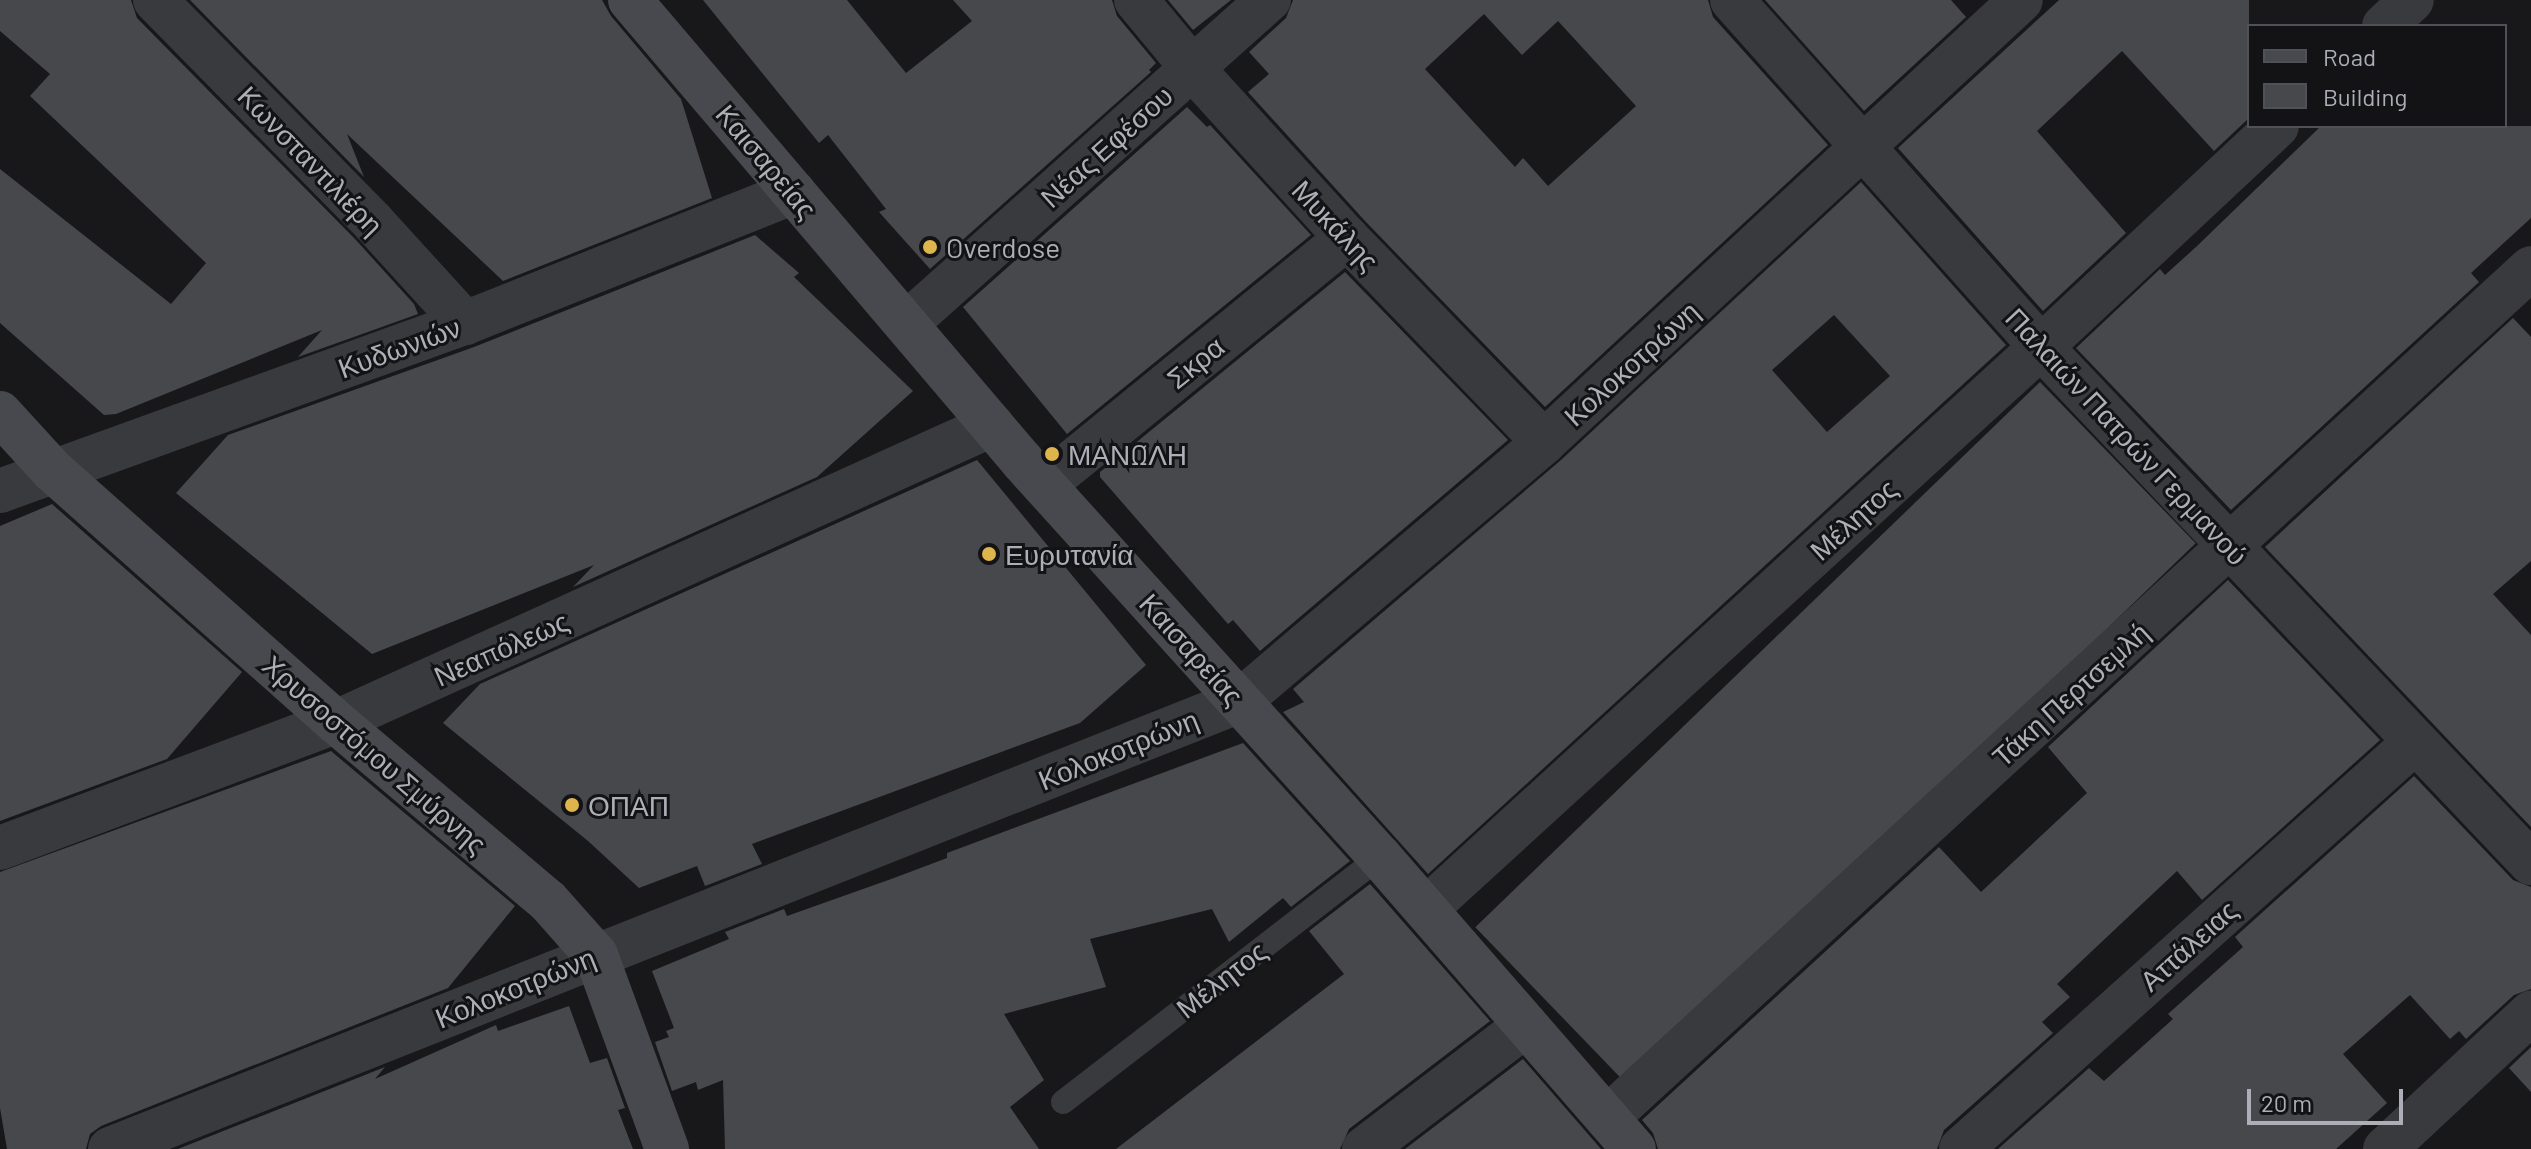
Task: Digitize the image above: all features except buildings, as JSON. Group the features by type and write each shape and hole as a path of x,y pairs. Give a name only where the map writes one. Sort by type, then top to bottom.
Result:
{"street":[{"name":"Κωνσταντιλιέρη","path":"155,0 373,222 465,323"},
{"name":"Καισαρείας","path":"630,0 1044,485 1380,857 1621,1133"},
{"name":"Μυκάλης","path":"1136,0 1193,69 1347,238 1544,442"},
{"name":"Νέας Εφέσου","path":"906,324 1269,0"},
{"name":"Παλαιών Πατρών Γερμανού","path":"1732,0 2041,347 2531,863"},
{"name":"Κολοκοτρώνη","path":"110,1149 1240,701 1544,442 1866,148 2021,0"},
{"path":"2386,24 2412,0"},
{"name":"Μέλητος","path":"1426,909 2041,347 2275,128"},
{"name":"Κυδωνιών","path":"0,491 465,323 794,192"},
{"name":"Σκρα","path":"1044,485 1347,238"},
{"name":"Τάκη Περτσεμλή","path":"1621,1133 2231,547 2531,268"},
{"name":"Χρυσοστόμου Σμύρνης","path":"0,413 52,470 336,722 548,901 596,955 667,1149"},
{"name":"Νεαπόλεως","path":"0,848 336,722 992,425"},
{"name":"Αττάλειας","path":"1961,1149 2415,742"},
{"path":"2385,1149 2531,1013"},
{"path":"1364,1149 1526,1025"}],"lane":[{"name":"Μέλητος","path":"1063,1102 1380,857"}],"place":[{"name":"Overdose","path":"930,247"},
{"name":"ΜΑΝΏΛΗ","path":"1052,454"},
{"name":"Ευρυτανία","path":"989,554"},
{"name":"ΟΠΑΠ","path":"572,805"}]}
